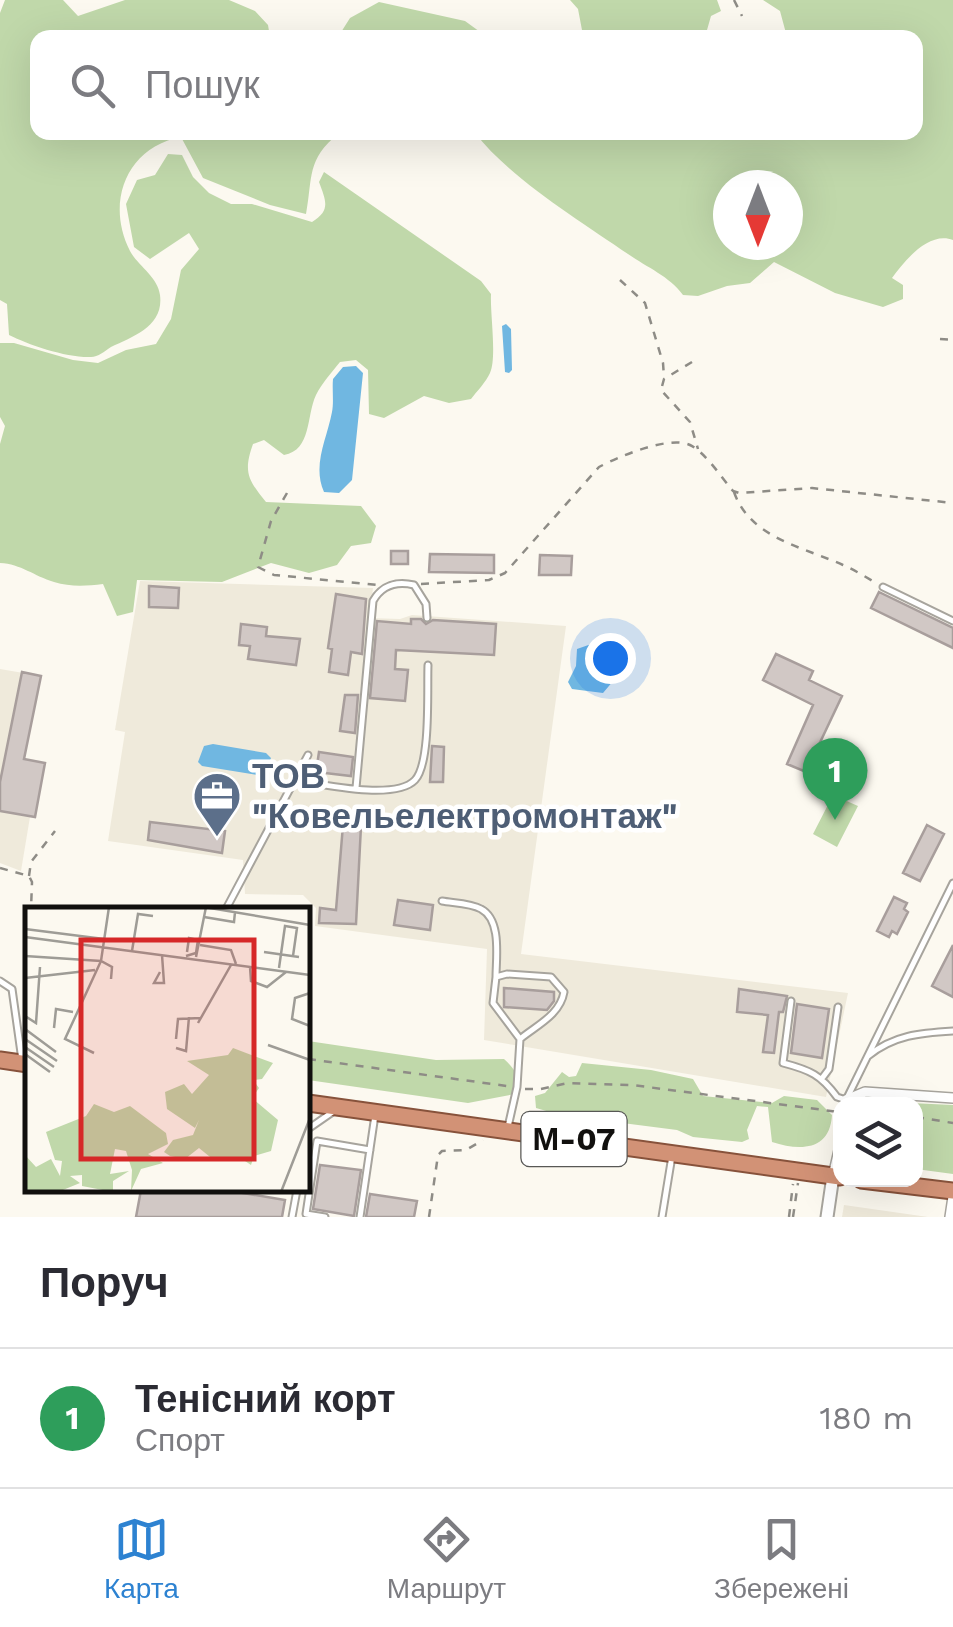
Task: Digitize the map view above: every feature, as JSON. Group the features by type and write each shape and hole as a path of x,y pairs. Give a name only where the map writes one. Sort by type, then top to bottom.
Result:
{"highway":[{"path":"0,1060 25,1064"},
{"name":"М-07","path":"310,1103 833,1176"},
{"path":"907,1187 953,1194"}],"street":[{"path":"856,1097 865,1092 953,1098"},
{"path":"827,1217 834,1187"},
{"path":"950,1217 953,1194"}],"lane":[{"path":"356,788 373,601 384,588 394,584 414,585 426,604 427,618"},
{"path":"883,587 953,621"},
{"path":"294,780 377,791 402,789 417,779 423,763 428,665"},
{"path":"228,907 308,755"},
{"path":"848,1097 953,883"},
{"path":"442,901 481,908 490,918 496,944 493,1004 520,1039 517,1086 508,1130"},
{"path":"496,978 506,974 552,978 564,992 556,1012 520,1039"},
{"path":"0,981 12,988 25,1064"},
{"path":"791,1001 783,1064 823,1077 836,1097"},
{"path":"823,1077 829,1070 838,1008"},
{"path":"866,1058 886,1042 902,1036 953,1031"},
{"path":"310,1128 339,1107"},
{"path":"360,1217 376,1112"},
{"path":"310,1187 317,1141 370,1150"},
{"path":"662,1217 673,1153"},
{"path":"292,1217 296,1192"},
{"path":"309,1192 306,1214 325,1217"}],"path":[{"path":"734,0 742,16"},
{"path":"620,280 645,303 663,363 663,395 690,422 698,450"},
{"path":"940,338 953,340"},
{"path":"664,379 692,362"},
{"path":"414,585 496,578 511,568 599,467 680,441 698,450 733,491 746,517 765,532 883,587"},
{"path":"733,491 745,494 812,488 953,503"},
{"path":"287,494 271,521 258,567 274,574 384,588"},
{"path":"30,907 31,862 55,830"},
{"path":"0,868 29,876"},
{"path":"310,1059 530,1090 568,1083 632,1085 833,1111"},
{"path":"923,1119 953,1123"},
{"path":"430,1217 435,1163 442,1151 466,1150 508,1130"},
{"path":"791,1217 797,1171"}],"shaded area":[{"path":"140,581 373,588 369,618 400,619 412,615 566,626 521,954 848,993 826,1097 484,1040 487,949 315,926 316,908 303,895 245,894 243,860 108,841 125,732 115,730"},
{"path":"0,669 41,676 24,759 45,763 21,871 0,863"},
{"path":"844,1205 928,1217 842,1217"}],"green space":[{"path":"5,0 63,0 78,16 125,0 229,0 255,11 268,25 269,30 30,30 30,140 172,140 147,152 135,165 121,196 120,214 130,251 152,277 160,295 157,315 138,334 99,355 71,355 9,335 7,304 0,300 0,13"},
{"path":"570,0 717,0 721,11 711,16 707,30 582,30 578,9"},
{"path":"763,0 953,0 953,240 935,240 918,249 892,278 903,285 903,299 883,307 835,293 774,262 750,283 698,296 683,295 665,277 526,182 481,140 923,140 923,30 785,30 780,11"},
{"path":"379,2 465,21 477,30 342,30 350,18"},
{"path":"183,140 331,140 316,161 306,214 270,205 203,178"},
{"path":"168,154 182,155 193,177 209,193 231,204 252,204 312,222 324,209 319,182 324,172 481,281 491,294 492,366 471,399 449,403 424,396 384,418 369,414 368,370 356,360 340,362 316,395 299,446 284,455 264,440 253,444 249,475 266,502 361,506 376,526 371,543 351,546 337,565 309,573 271,563 222,582 137,580 133,612 117,616 103,584 60,584 0,563 0,444 5,426 0,417 0,343 98,363 126,350 156,344 171,319 181,270 199,249 189,233 150,259 134,247 126,204 137,180 155,175"},
{"path":"833,795 858,806 837,847 813,834"},
{"path":"310,1041 436,1060 504,1059 512,1067 517,1079 515,1094 468,1103 310,1080"},
{"path":"582,1063 693,1079 703,1096 772,1103 784,1096 817,1100 832,1115 830,1127 820,1142 793,1147 772,1142 768,1107 757,1106 747,1130 749,1139 742,1142 693,1137 677,1130 560,1115 536,1108 535,1096 545,1093 562,1072 576,1076"},
{"path":"923,1104 953,1105 953,1174 923,1170"}],"water":[{"path":"506,324 511,329 509,373 505,372 502,326"},
{"path":"356,366 363,373 352,480 339,493 324,492 319,472 332,412 333,379 343,367"},
{"path":"597,642 612,647 618,657 614,680 603,693 572,689 568,682 576,666 577,649"},
{"path":"204,746 266,753 271,758 264,776 202,766 198,762"}],"building":[{"path":"391,551 408,551 408,564 391,564"},
{"path":"430,554 494,555 494,573 429,572"},
{"path":"540,555 572,556 571,575 539,575"},
{"path":"149,586 179,588 178,608 149,607"},
{"path":"879,592 953,628 953,648 871,608"},
{"path":"336,594 366,599 362,654 351,652 348,675 329,672 332,649 328,648"},
{"path":"411,619 421,619 426,624 433,620 496,624 494,655 396,650 395,669 408,670 405,701 370,698 377,621 411,624"},
{"path":"241,624 267,627 266,636 300,639 296,665 248,659 250,646 239,645"},
{"path":"776,654 813,671 809,680 842,696 806,772 787,764 813,705 763,680"},
{"path":"22,672 41,676 24,759 45,763 35,817 0,811 0,782"},
{"path":"345,695 358,695 355,733 340,731"},
{"path":"432,746 444,747 443,782 430,782"},
{"path":"319,752 353,757 351,776 316,772"},
{"path":"150,822 225,831 222,853 148,840"},
{"path":"343,825 361,826 356,924 319,923 320,908 336,910"},
{"path":"927,825 944,834 920,881 903,873"},
{"path":"894,897 907,903 904,909 908,912 897,934 892,931 889,937 877,931"},
{"path":"398,900 433,905 430,930 394,925"},
{"path":"953,945 953,997 932,986"},
{"path":"504,988 554,992 554,1001 547,1010 504,1007"},
{"path":"739,989 787,996 783,1012 779,1012 774,1053 763,1052 768,1015 737,1012"},
{"path":"797,1004 829,1009 822,1058 791,1053"},
{"path":"320,1165 361,1170 354,1216 313,1209"},
{"path":"141,1192 237,1192 285,1200 282,1217 136,1217"},
{"path":"370,1194 417,1201 414,1217 366,1217"}],"place":[{"name":"Тенісний корт","path":"835,820"},
{"name":"ТОВ \"Ковельелектромонтаж\"","path":"217,838"}]}
